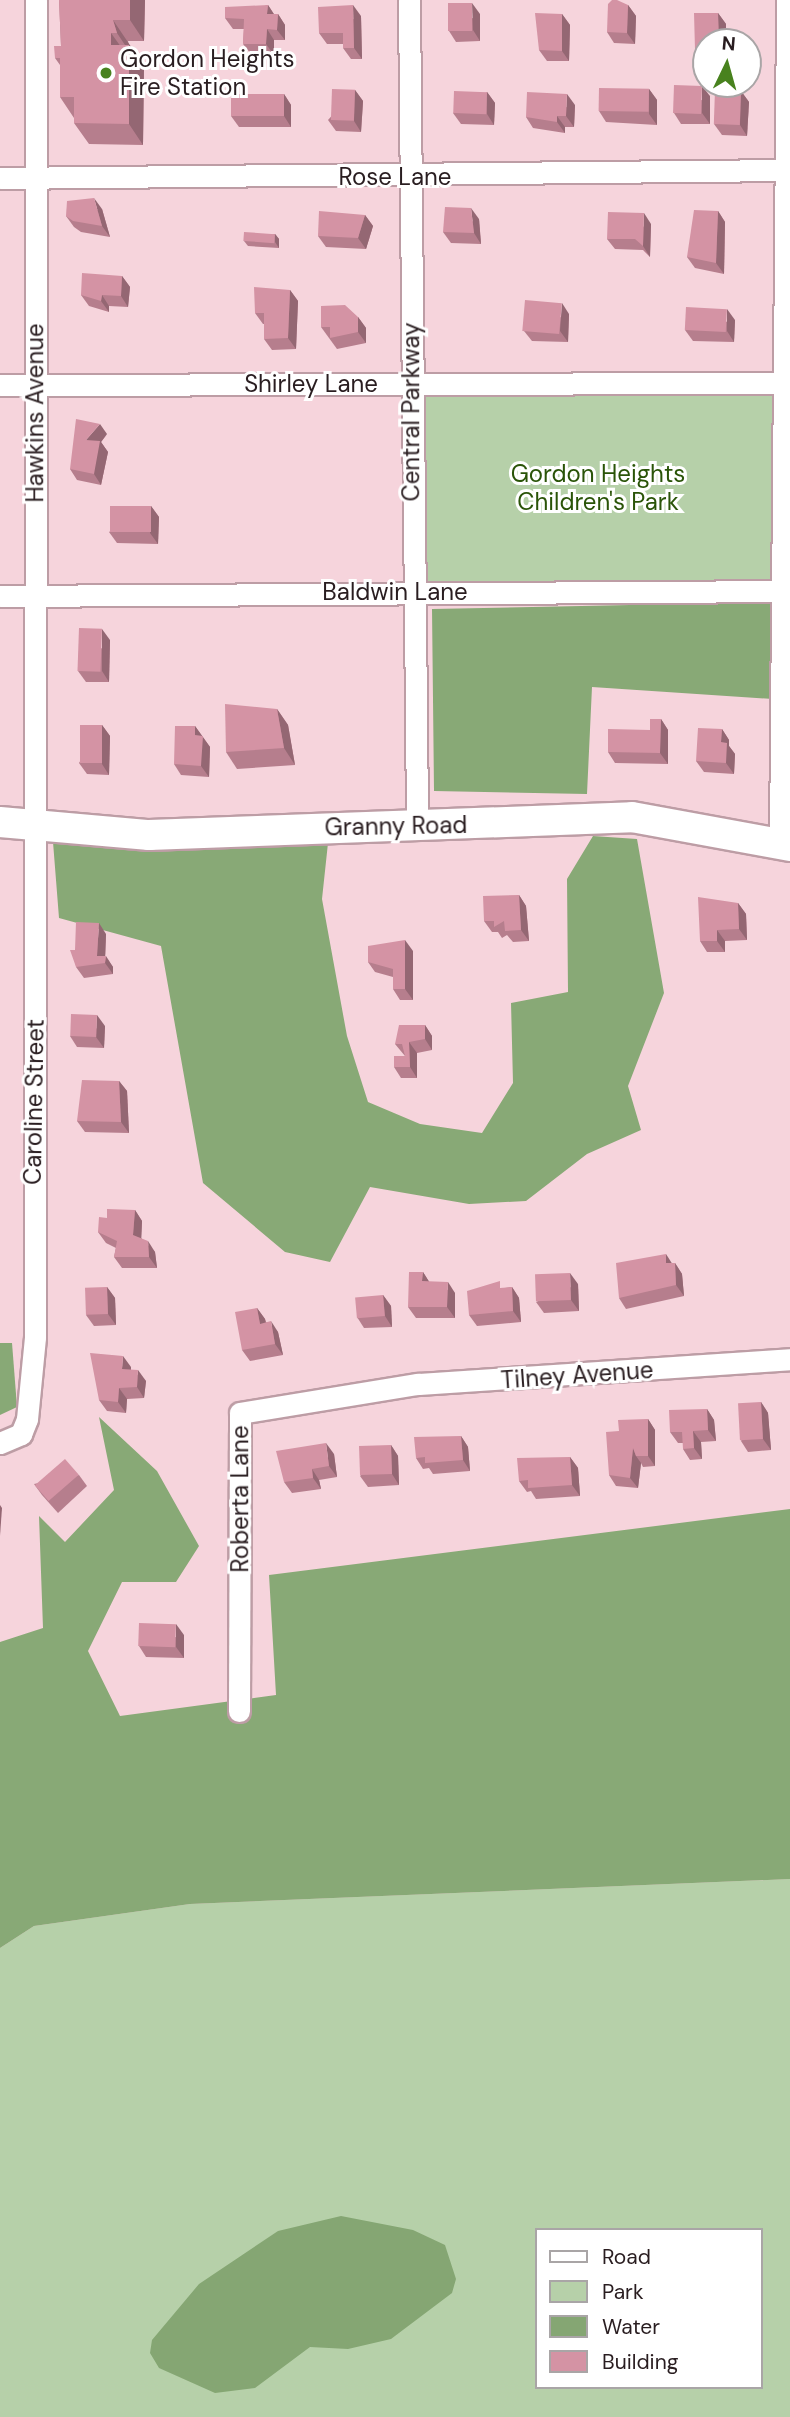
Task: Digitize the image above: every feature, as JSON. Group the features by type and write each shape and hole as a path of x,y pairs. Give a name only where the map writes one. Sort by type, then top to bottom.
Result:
{"street":[{"name":"Hawkins Avenue","path":"36,0 34,385 38,825"},
{"name":"Central Parkway","path":"409,0 412,177 411,592 417,823"},
{"path":"785,845 789,383 786,0"},
{"name":"Rose Lane","path":"0,178 412,177 789,170"},
{"name":"Shirley Lane","path":"0,385 789,383"},
{"name":"Baldwin Lane","path":"0,596 787,591"},
{"name":"Granny Road","path":"0,822 149,835 632,817 785,845"},
{"name":"Caroline Street","path":"0,1443 21,1434 33,1378 38,825"},
{"name":"Tilney Avenue","path":"365,1393 418,1384 790,1359"},
{"name":"Roberta Lane","path":"239,1711 240,1413 365,1393"}],"green space":[{"name":"Gordon Heights Children's Park","path":"420,391 777,391 777,582 420,582"},
{"path":"790,1879 790,2417 0,2417 0,1948 34,1926 190,1904"}],"shaded area":[{"path":"773,602 773,699 592,687 587,794 434,791 432,609"},
{"path":"593,836 637,839 664,993 628,1086 641,1130 587,1154 526,1201 469,1204 370,1187 330,1262 285,1252 203,1183 161,946 59,918 53,842 328,843 322,899 347,1036 368,1102 420,1124 482,1133 513,1083 511,1003 568,992 567,879"},
{"path":"0,1343 12,1343 17,1407 0,1415"},
{"path":"99,1417 157,1471 199,1546 176,1582 122,1582 88,1651 120,1716 276,1695 269,1575 790,1509 790,1879 190,1904 34,1926 0,1948 0,1642 43,1628 39,1516 65,1542 114,1490"}],"water":[{"path":"341,2216 413,2230 445,2245 456,2279 452,2293 391,2339 348,2349 310,2347 255,2388 215,2393 159,2368 150,2353 152,2340 199,2284 278,2231"}],"building":[{"name":"Gordon Heights Fire Station","path":"59,0 130,0 130,20 113,20 117,33 111,33 111,45 129,45 129,124 74,123 74,97 60,97 60,58 55,58 54,46 61,46"},
{"path":"612,0 628,5 627,33 607,32 608,4"},
{"path":"448,3 472,3 472,31 448,31"},
{"path":"268,5 267,14 278,14 277,30 267,29 266,44 243,44 244,19 225,18 225,7"},
{"path":"353,5 354,48 343,48 343,33 319,33 318,7"},
{"path":"535,13 562,14 562,51 539,50"},
{"path":"694,13 718,13 719,28 694,28"},
{"path":"674,85 692,86 692,98 702,98 701,114 673,113"},
{"path":"599,88 649,89 649,112 599,111"},
{"path":"332,89 355,90 354,121 331,120"},
{"path":"454,91 487,92 486,114 453,113"},
{"path":"527,92 567,94 566,116 557,116 557,122 526,117"},
{"path":"231,94 284,94 284,116 231,116"},
{"path":"715,98 741,98 740,125 714,124"},
{"path":"94,198 102,226 73,221 66,216 67,201"},
{"path":"445,207 471,208 474,233 443,232"},
{"path":"694,210 718,211 716,263 687,257"},
{"path":"319,211 365,215 358,238 318,236"},
{"path":"608,212 644,213 643,246 635,239 607,239"},
{"path":"244,232 275,234 274,243 243,241"},
{"path":"82,273 122,276 121,296 102,295 101,301 81,295"},
{"path":"254,287 290,290 288,338 264,339 264,313 255,313"},
{"path":"525,300 562,303 559,334 522,331"},
{"path":"345,305 358,317 358,332 330,338 330,327 321,327 321,306"},
{"path":"686,307 727,309 726,332 685,330"},
{"path":"76,419 100,424 86,440 100,441 94,474 70,469"},
{"path":"110,506 151,506 151,532 110,532"},
{"path":"79,628 102,629 100,672 77,671"},
{"path":"225,704 277,709 284,748 226,752"},
{"path":"650,719 661,719 660,753 608,752 608,729 650,730"},
{"path":"80,725 102,725 102,763 80,763"},
{"path":"175,726 195,726 195,735 203,736 201,766 174,764"},
{"path":"698,728 722,729 721,742 727,743 726,763 696,761"},
{"path":"519,895 521,930 505,931 504,921 494,927 494,921 484,921 483,896"},
{"path":"698,897 738,903 739,929 717,930 717,941 700,941"},
{"path":"76,922 99,923 97,956 106,956 105,963 76,967 70,950 75,950"},
{"path":"405,940 405,989 393,989 393,969 368,962 368,946"},
{"path":"71,1014 97,1015 96,1037 70,1036"},
{"path":"399,1025 425,1025 425,1039 409,1042 410,1067 394,1067 394,1056 405,1056 402,1044 395,1044"},
{"path":"82,1080 119,1081 121,1122 77,1121"},
{"path":"107,1209 135,1210 133,1235 148,1241 149,1257 114,1257 117,1241 98,1232 99,1217 107,1218"},
{"path":"666,1254 666,1263 675,1263 676,1285 619,1298 616,1263"},
{"path":"409,1272 423,1272 422,1281 448,1282 447,1307 408,1307"},
{"path":"570,1273 571,1300 536,1301 535,1274"},
{"path":"500,1281 500,1288 512,1287 513,1311 469,1315 467,1291"},
{"path":"107,1287 108,1314 86,1315 85,1288"},
{"path":"383,1295 385,1316 357,1318 355,1297"},
{"path":"257,1308 260,1324 271,1321 275,1344 242,1350 235,1312"},
{"path":"90,1353 123,1356 122,1369 138,1370 137,1387 119,1388 118,1402 99,1400"},
{"path":"761,1402 763,1439 740,1440 738,1403"},
{"path":"707,1409 708,1430 693,1431 694,1448 683,1449 682,1432 670,1432 669,1410"},
{"path":"648,1419 648,1456 636,1456 633,1448 630,1478 609,1475 606,1432 619,1431 618,1420"},
{"path":"461,1436 463,1460 425,1463 425,1457 416,1458 414,1437"},
{"path":"326,1443 329,1466 312,1469 313,1478 284,1482 276,1451"},
{"path":"391,1445 392,1474 360,1475 359,1446"},
{"path":"570,1457 572,1485 528,1488 528,1480 519,1481 517,1458"},
{"path":"65,1459 79,1475 49,1501 35,1485"},
{"path":"139,1623 176,1624 175,1647 138,1646"}],"place":[{"name":"Gordon Heights Fire Station","path":"106,73"}]}
